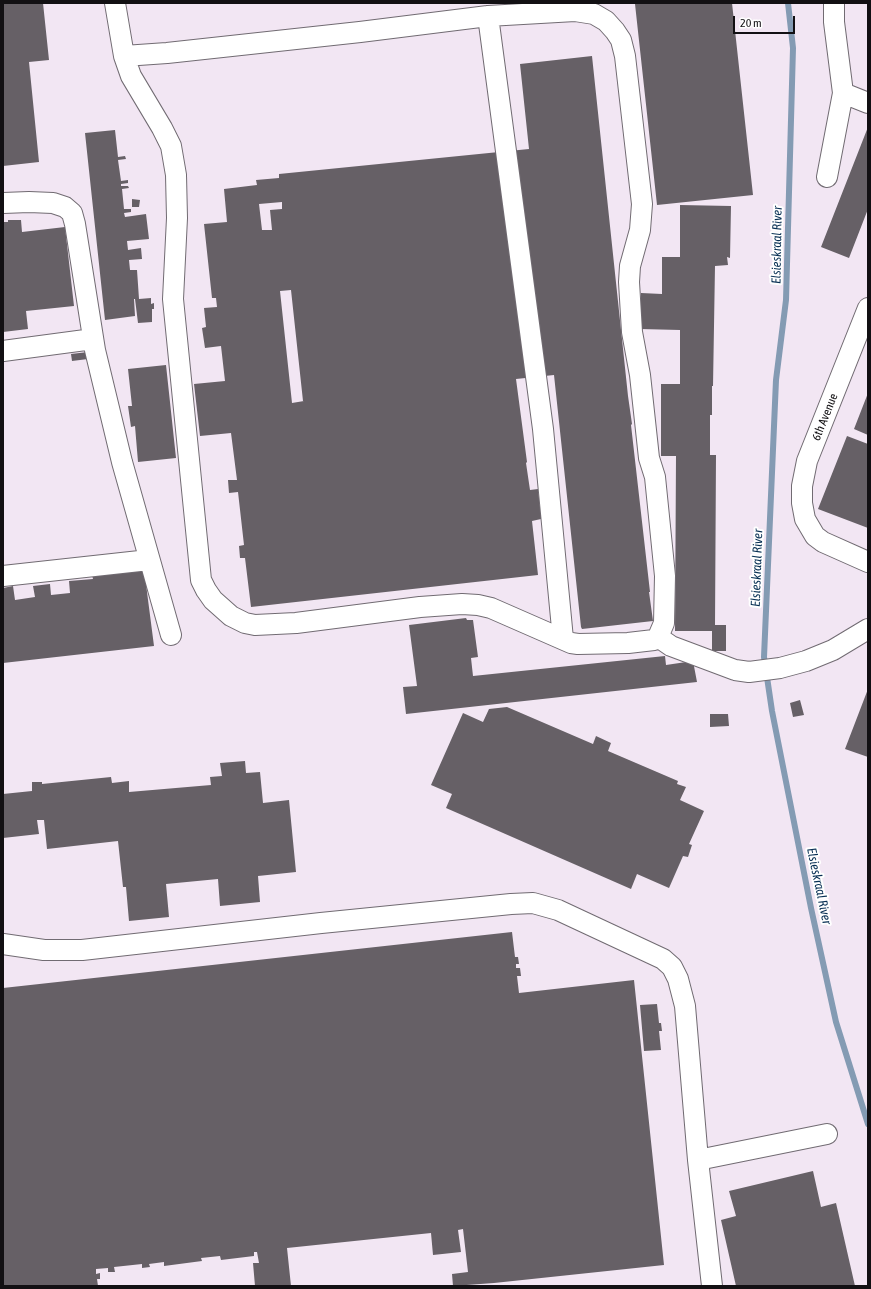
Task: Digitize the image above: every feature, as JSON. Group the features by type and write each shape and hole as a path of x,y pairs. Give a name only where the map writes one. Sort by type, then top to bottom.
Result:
{"lane":[{"path":"115,3 124,56 130,76 162,128 171,146 176,175 177,218 173,299 201,580 213,600 231,616 255,626 296,623 420,607 462,604 491,608 571,643 588,645 628,643 654,640 658,637 664,623 665,576 655,477 649,458 640,375 631,319 629,274 640,230 642,210 632,103 624,51 621,40 606,21 594,14 575,11 488,16 449,12 360,32 182,52 124,56"},
{"path":"827,176 843,93 834,22 834,3"},
{"path":"488,16 542,429 563,639"},
{"path":"843,93 868,102"},
{"path":"3,203 53,203 65,207 72,213 76,224 93,339 122,462 171,635"},
{"name":"6th Avenue","path":"868,308 807,461 802,486 804,519 809,528 823,542 868,562"},
{"path":"3,350 93,339"},
{"path":"3,576 149,560"},
{"path":"658,637 671,646 735,670 749,672 780,668 806,661 833,650 868,629"},
{"path":"3,944 44,950 82,950 244,931 511,904 533,904 558,910 662,960 672,967 678,979 685,1006 698,1160 712,1286"},
{"path":"698,1160 827,1134"}],"shaded area":[{"path":"3,3 868,3 868,1286 3,1286"}],"building":[{"path":"3,3 43,3 49,60 29,62 39,162 3,166"},
{"path":"732,3 753,195 657,205 635,4"},
{"path":"592,56 653,621 582,629 581,627 554,375 516,379 530,490 538,489 541,507 541,519 532,521 538,575 251,607 245,558 240,558 239,546 244,545 238,492 229,493 228,480 237,480 231,433 200,436 194,384 225,381 221,346 205,348 202,328 206,327 204,308 217,307 216,298 212,298 204,224 227,222 224,189 257,185 256,180 279,178 279,174 529,149 520,64","holes":["282,202 282,209 270,210 272,230 262,230 259,204","291,290 304,401 292,403 280,291"]},
{"path":"868,127 868,209 849,258 821,247"},
{"path":"115,130 118,157 125,156 126,159 118,160 121,181 128,180 128,183 121,184 121,186 128,186 129,188 122,189 124,209 131,209 131,212 124,213 125,217 146,214 149,239 127,241 128,250 141,248 142,259 129,260 130,270 137,270 139,299 151,298 151,304 154,303 154,309 152,309 152,322 138,323 135,299 135,316 105,320 85,133"},
{"path":"132,199 140,200 139,207 132,207"},
{"path":"680,205 731,206 730,258 727,257 728,265 715,266 713,386 712,415 710,415 710,455 716,455 715,625 726,625 726,651 712,651 712,631 675,631 676,456 661,456 661,384 680,384 680,330 640,329 641,293 662,294 662,257 680,257"},
{"path":"8,220 21,220 22,232 65,227 74,306 26,311 28,329 3,332 3,222 8,222"},
{"path":"88,352 88,359 72,361 71,354"},
{"path":"166,365 176,458 138,462 135,426 131,427 128,406 132,406 128,369"},
{"path":"868,393 868,435 854,429"},
{"path":"847,436 868,444 868,528 818,509"},
{"path":"144,569 154,646 3,663 3,588 13,586 15,600 35,597 33,586 50,584 51,595 70,593 69,581 93,579 92,575"},
{"path":"466,618 467,620 473,620 478,657 471,658 473,676 665,656 666,665 693,661 697,682 406,714 403,687 417,686 409,625"},
{"path":"868,689 868,757 845,749"},
{"path":"800,700 804,715 793,717 790,703"},
{"path":"507,707 593,744 596,736 611,743 608,751 678,781 677,784 686,787 680,800 704,811 689,844 692,845 688,857 683,856 669,888 637,874 631,889 446,808 452,794 431,785 463,713 483,722 489,709"},
{"path":"710,714 728,714 729,726 710,727"},
{"path":"245,761 246,773 260,772 263,803 289,800 296,872 258,876 260,902 220,906 218,879 166,884 169,917 129,921 126,887 123,887 118,841 47,849 44,820 37,820 39,834 3,838 3,794 32,791 32,782 42,782 42,784 111,777 112,783 129,781 129,792 211,785 210,777 222,776 220,763"},
{"path":"512,932 515,957 518,957 519,964 516,964 516,968 520,968 521,976 517,976 519,993 634,980 664,1265 453,1286 452,1274 468,1272 463,1229 458,1230 461,1252 433,1255 431,1233 287,1248 291,1286 255,1286 253,1263 259,1263 257,1252 254,1252 254,1256 221,1260 220,1256 201,1258 202,1261 164,1266 164,1262 149,1264 150,1267 142,1268 142,1264 114,1267 115,1272 108,1272 108,1268 96,1269 96,1274 100,1273 100,1279 97,1279 98,1286 3,1286 3,988"},
{"path":"657,1004 659,1023 661,1023 662,1031 659,1031 661,1050 644,1051 640,1005"},
{"path":"813,1171 821,1207 836,1203 855,1286 736,1286 721,1220 736,1216 729,1191"}],"waterway":[{"name":"Elsieskraal River","path":"788,3 793,48 786,300 776,380 764,657 772,711 811,908 836,1022 868,1124"}]}
